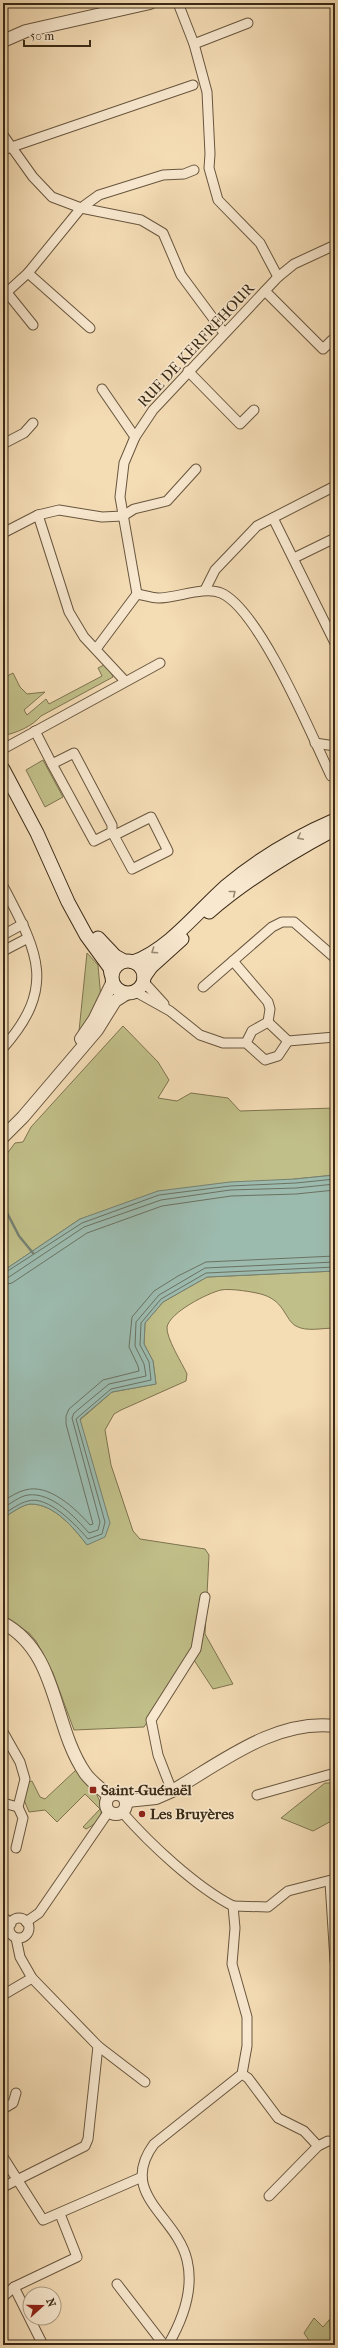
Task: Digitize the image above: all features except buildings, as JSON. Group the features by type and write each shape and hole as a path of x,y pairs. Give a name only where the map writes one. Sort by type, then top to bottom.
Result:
{"main road":[{"path":"3,769 89,927 101,942 128,962 142,968 137,986"},
{"path":"112,979 117,965 143,958 165,944 227,885 250,868 290,842 335,820"},
{"path":"37,833 68,902 86,935 110,968 112,979 117,990 137,986 151,967 166,955 210,911 250,880 294,851 335,829"}],"street":[{"path":"3,41 26,32 150,3"},
{"path":"178,3 194,44 207,92 210,154 209,168 218,200 260,243 278,277"},
{"path":"194,44 248,23"},
{"path":"7,148 193,85"},
{"path":"3,135 7,148 52,197 81,208 141,220 163,233 181,275 224,333"},
{"path":"33,325 5,290 28,273 81,208 99,195 163,175 184,174 194,170"},
{"name":"RUE DE KERFREHOUR","path":"137,594 120,497 124,463 135,437 152,410 278,277 294,264 335,244"},
{"path":"28,273 90,328"},
{"path":"265,291 323,349 332,340"},
{"path":"188,371 240,424 254,410"},
{"path":"102,389 135,437"},
{"path":"3,444 24,434 33,423"},
{"path":"3,532 38,515 59,510 102,517 123,516 134,509 167,501 196,469"},
{"path":"204,590 215,570 257,526 335,486"},
{"path":"38,515 69,612 84,637 125,681"},
{"path":"273,518 335,644"},
{"path":"294,558 335,538"},
{"path":"96,649 137,594 158,598 204,590 222,593 244,612 266,644 331,776"},
{"path":"3,749 125,681 160,664"},
{"path":"35,731 52,764 94,841 114,833 151,817 168,851 132,869 114,833 112,825 74,753 52,764"},
{"path":"315,743 335,746"},
{"path":"3,886 23,924 36,959 33,1004 20,1029 3,1048"},
{"path":"203,987 272,927 282,922 294,922 335,958"},
{"path":"3,935 23,924"},
{"path":"3,951 28,938"},
{"path":"233,961 268,1002 270,1009 268,1022"},
{"path":"3,1126 83,1037 109,993 112,979"},
{"path":"3,1137 23,1117 97,1030 115,1001 137,986 200,1035 223,1043 246,1043 265,1060 278,1056 288,1041"},
{"path":"246,1043 252,1031 268,1022"},
{"path":"268,1022 288,1041 335,1037"},
{"path":"172,1791 158,1755 151,1720 196,1649 205,1597"},
{"path":"3,1623 22,1635 40,1659 74,1752 85,1774 109,1796"},
{"path":"109,1796 106,1806 109,1811 116,1814 124,1807 156,1798 172,1791 270,1735 297,1726 317,1724 335,1726"},
{"path":"3,1732 20,1762 25,1779 18,1807 23,1818 16,1848"},
{"path":"257,1795 335,1773"},
{"path":"109,1796 120,1794 124,1807 173,1861 219,1899 233,1906 268,1907 288,1891 333,1880 335,1961"},
{"path":"3,1803 18,1807"},
{"path":"26,1922 39,1913 48,1901 109,1811"},
{"path":"168,2345 184,2308 189,2281 188,2260 180,2243 149,2199 144,2188 142,2177 146,2155 154,2144 242,2074 247,2046 246,2017 232,1964 235,1928 233,1906"},
{"path":"3,1916 11,1924"},
{"path":"11,1924 20,1919 26,1922 29,1928 27,1934 22,1938 16,1938"},
{"path":"11,1924 10,1932 16,1938 20,1957 32,1978 98,2046 145,2082"},
{"path":"3,1995 32,1978"},
{"path":"3,2187 85,2146 88,2139 98,2046"},
{"path":"242,2074 248,2078 278,2118 304,2131 318,2146"},
{"path":"3,2109 13,2103 16,2093"},
{"path":"269,2196 318,2146 328,2141"},
{"path":"3,2157 43,2220 60,2214 142,2177"},
{"path":"3,2297 14,2287 77,2257 60,2214"},
{"path":"118,2284 164,2345"},
{"path":"14,2287 44,2345"}],"shaded area":[{"path":"104,665 109,668 113,677 41,716 24,729 3,736 3,667 7,676 13,673 20,687 27,694 45,692 24,710 27,715 46,699 49,704 102,676 98,668"},
{"path":"43,760 63,797 45,807 26,770"},
{"path":"87,953 98,965 101,999 79,1031"},
{"path":"123,1026 158,1062 169,1080 158,1098 177,1101 191,1093 228,1098 240,1111 335,1108 335,1175 295,1179 80,1219 3,1271 3,1159 15,1143 23,1142 31,1127"},
{"path":"335,1271 335,1328 300,1328 289,1320 280,1306 271,1298 249,1292 221,1290 182,1309 170,1321 167,1327 167,1332 187,1374 186,1381 114,1414 105,1430 111,1465 133,1531 140,1539 205,1549 209,1555 205,1634 233,1684 213,1689 190,1654 144,1727 74,1730 53,1673 36,1641 29,1633 3,1616 3,1518 28,1504 39,1505 48,1508 63,1518 87,1545 80,1420 112,1392 156,1384 153,1361 144,1344 145,1323 163,1302 207,1277"},
{"path":"76,1770 89,1784 99,1800 101,1808 100,1815 96,1823 86,1829 83,1827 100,1809 85,1794 57,1822 45,1810 29,1812 24,1800 28,1782 32,1781 40,1797 45,1799"},
{"path":"325,1783 335,1783 335,1819 313,1831 281,1818"},
{"path":"314,2318 323,2327 330,2319 330,2327 335,2345 312,2345 304,2333"}],"water":[{"path":"335,1175 335,1271 207,1277 163,1302 145,1323 144,1344 153,1361 156,1384 112,1392 80,1419 110,1523 105,1537 87,1545 63,1518 48,1508 39,1505 28,1504 3,1518 3,1271 80,1219 158,1191 230,1182 295,1179"}],"waterway":[{"path":"3,1205 19,1236 33,1253"}],"place":[{"name":"Saint-Guénaël","path":"93,1790"},
{"name":"Les Bruyères","path":"142,1814"}]}
